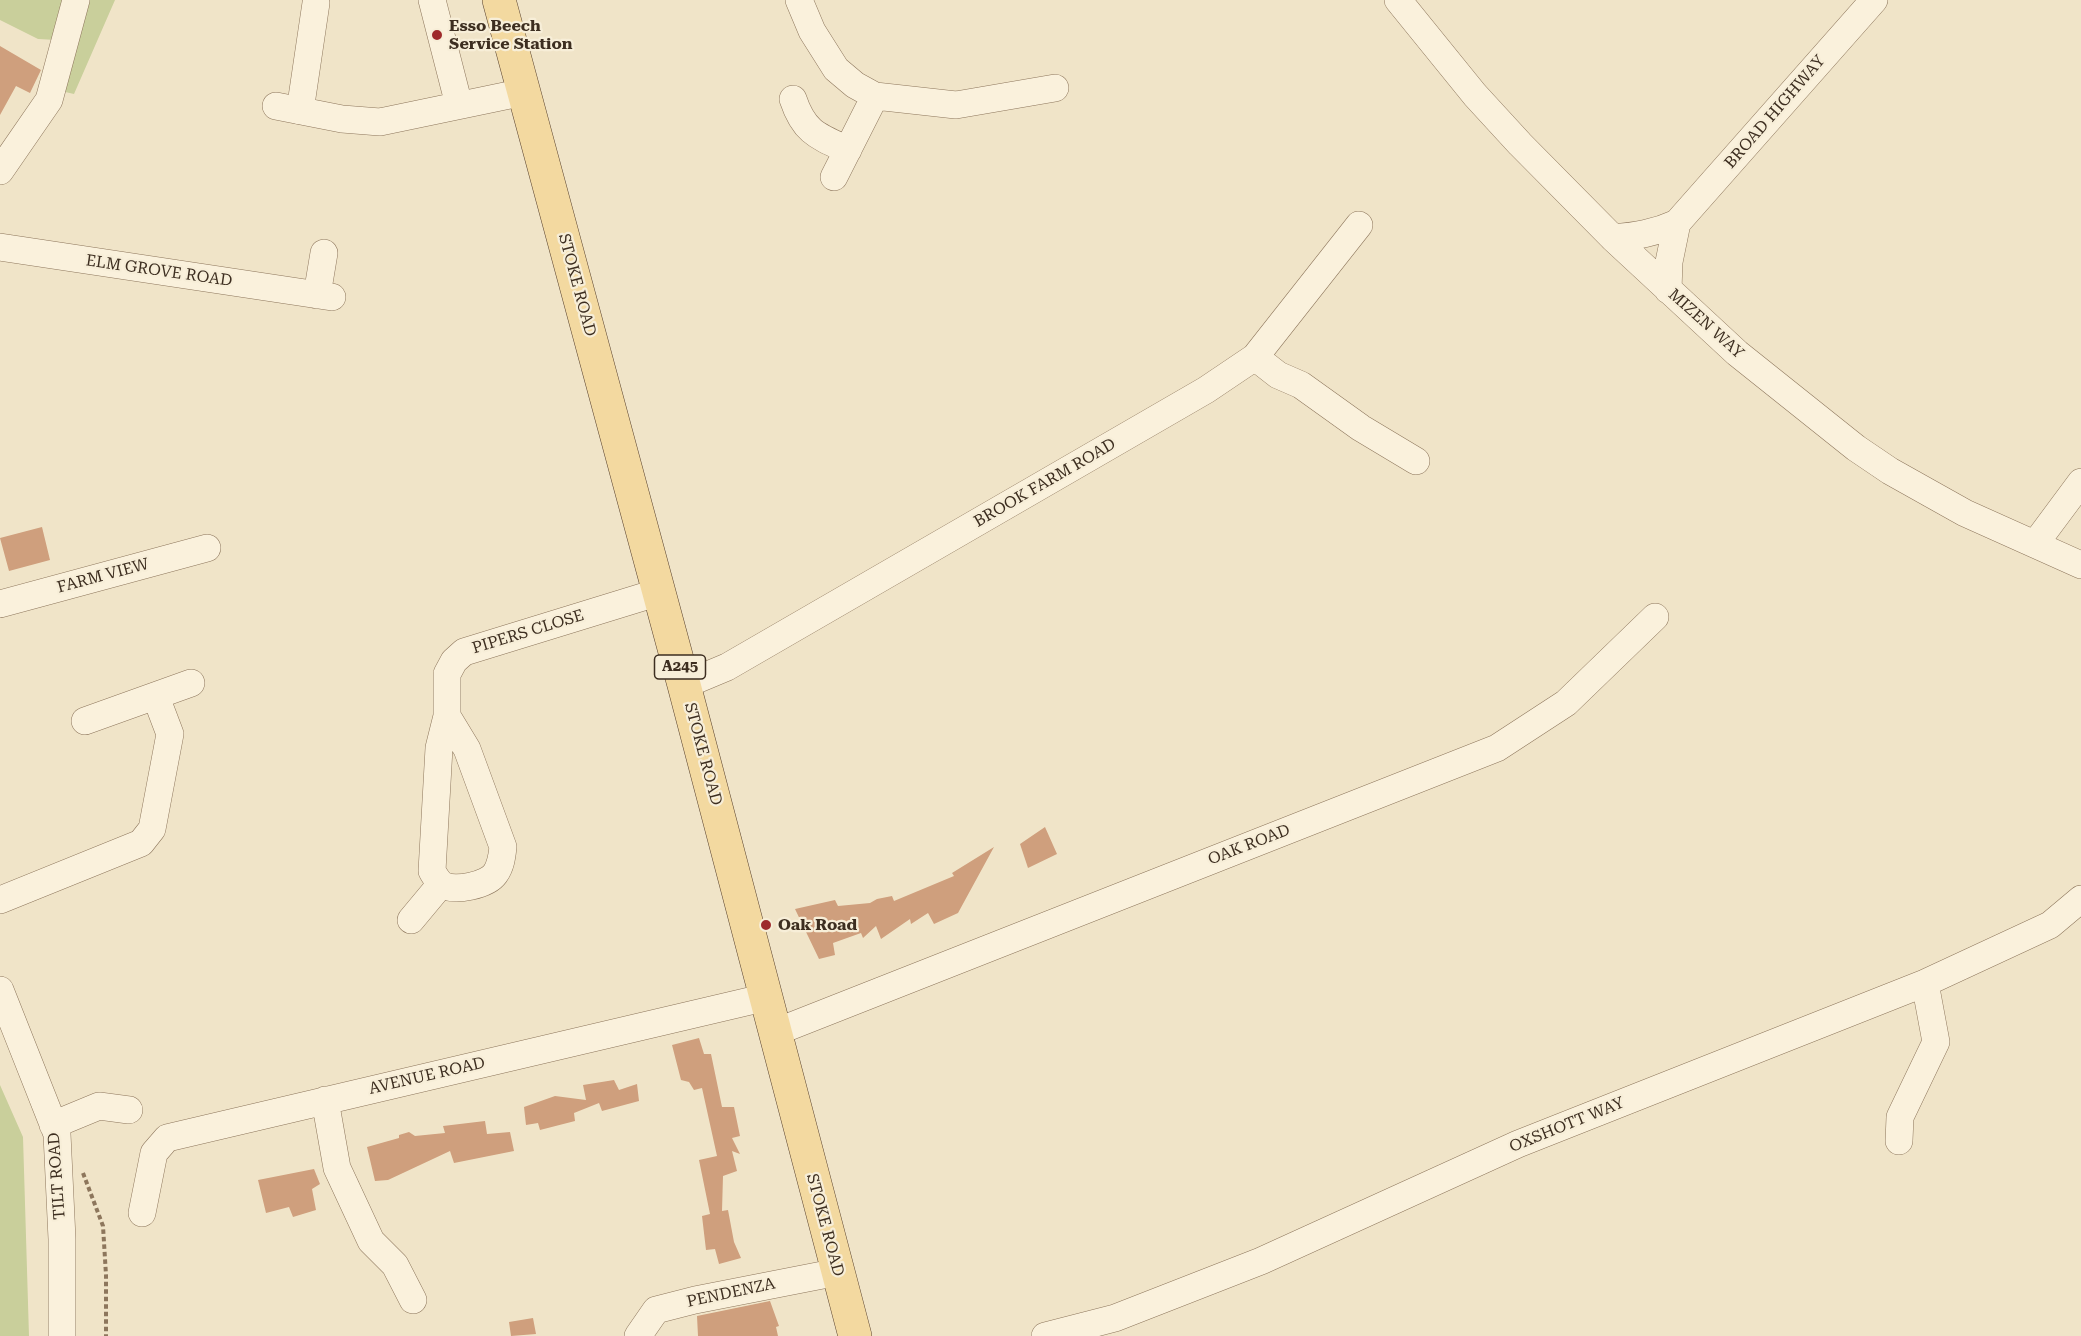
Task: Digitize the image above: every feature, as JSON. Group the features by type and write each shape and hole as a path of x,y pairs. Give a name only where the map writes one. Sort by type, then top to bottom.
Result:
{"main road":[{"name":"STOKE ROAD","path":"499,0 659,591 838,1272 858,1334"}],"street":[{"path":"0,171 49,100 76,0"},
{"path":"432,0 459,105"},
{"path":"799,0 812,31 836,69 855,85 875,96 956,105 1055,88"},
{"name":"MIZEN WAY","path":"1398,0 1475,95 1520,144 1613,238 1737,353 1864,454 1890,471 1965,513 2081,565"},
{"name":"BROAD HIGHWAY","path":"1613,238 1658,232 1677,223 1874,0"},
{"path":"316,3 288,109 342,119 380,122 524,92"},
{"path":"834,177 875,96"},
{"path":"793,99 803,123 819,136 848,150"},
{"name":"BROAD HIGHWAY","path":"1668,290 1669,262 1677,223"},
{"name":"BROOK FARM ROAD","path":"684,685 727,667 1195,396 1254,357 1359,225"},
{"name":"ELM GROVE ROAD","path":"0,247 325,296 324,253"},
{"path":"1254,357 1278,375 1301,385 1361,428 1416,461"},
{"path":"2035,544 2081,482"},
{"name":"FARM VIEW","path":"0,604 207,548"},
{"name":"PIPERS CLOSE","path":"441,884 432,871 439,748 447,716 447,674 454,661 464,652 659,591"},
{"name":"OAK ROAD","path":"776,1032 1497,748 1566,703 1655,617"},
{"path":"85,721 191,683"},
{"path":"0,900 141,843 152,829 170,734 156,697"},
{"path":"411,920 441,884 454,890 483,883 494,876 501,864 503,847 467,749 447,716"},
{"name":"OXSHOTT WAY","path":"1045,1336 1115,1318 1261,1261 1518,1144 1925,983 2050,925 2081,899"},
{"path":"1899,1141 1900,1116 1936,1042 1925,983"},
{"name":"TILT ROAD","path":"0,990 57,1134 62,1239 62,1336"},
{"name":"AVENUE ROAD","path":"142,1213 154,1153 167,1138 767,997"},
{"path":"325,1101 337,1168 372,1241 395,1265 412,1300"},
{"path":"54,1125 99,1106 129,1110"},
{"name":"PENDENZA","path":"638,1336 656,1310 695,1300 838,1272"}],"path":[{"path":"79,1163 103,1226 106,1336"}],"green space":[{"path":"0,0 66,0 56,40 38,39 0,20"},
{"path":"86,0 115,0 74,94 61,91"},
{"path":"0,1085 23,1137 29,1336 0,1336"}],"building":[{"path":"0,46 41,70 30,93 16,86 0,115"},
{"path":"42,527 50,560 9,571 0,538"},
{"path":"1045,827 1057,854 1028,868 1020,844"},
{"path":"994,847 958,913 934,924 928,913 911,924 910,919 881,939 876,926 863,938 861,933 833,943 835,955 819,959 795,909 835,900 838,906 870,903 892,896 894,901 954,876 952,873"},
{"path":"699,1038 704,1054 711,1054 722,1107 734,1107 740,1136 732,1138 740,1154 732,1151 737,1171 723,1176 722,1211 728,1210 734,1242 741,1258 719,1264 715,1249 706,1250 702,1216 710,1214 699,1160 717,1156 702,1088 694,1090 689,1082 681,1080 672,1045"},
{"path":"614,1080 619,1090 637,1084 639,1101 602,1111 599,1103 574,1113 575,1121 540,1130 538,1123 526,1125 524,1107 555,1096 586,1100 583,1085"},
{"path":"485,1121 487,1134 510,1132 514,1151 454,1163 450,1151 388,1180 375,1181 367,1147 399,1138 399,1135 409,1132 415,1136 445,1133 443,1126"},
{"path":"314,1169 320,1184 312,1189 316,1210 293,1217 289,1207 266,1213 258,1180"},
{"path":"770,1301 779,1326 776,1327 778,1336 698,1336 697,1316"},
{"path":"533,1318 536,1334 511,1336 509,1322"}],"place":[{"name":"Esso Beech Service Station","path":"437,35"},
{"name":"Oak Road","path":"766,925"}]}
